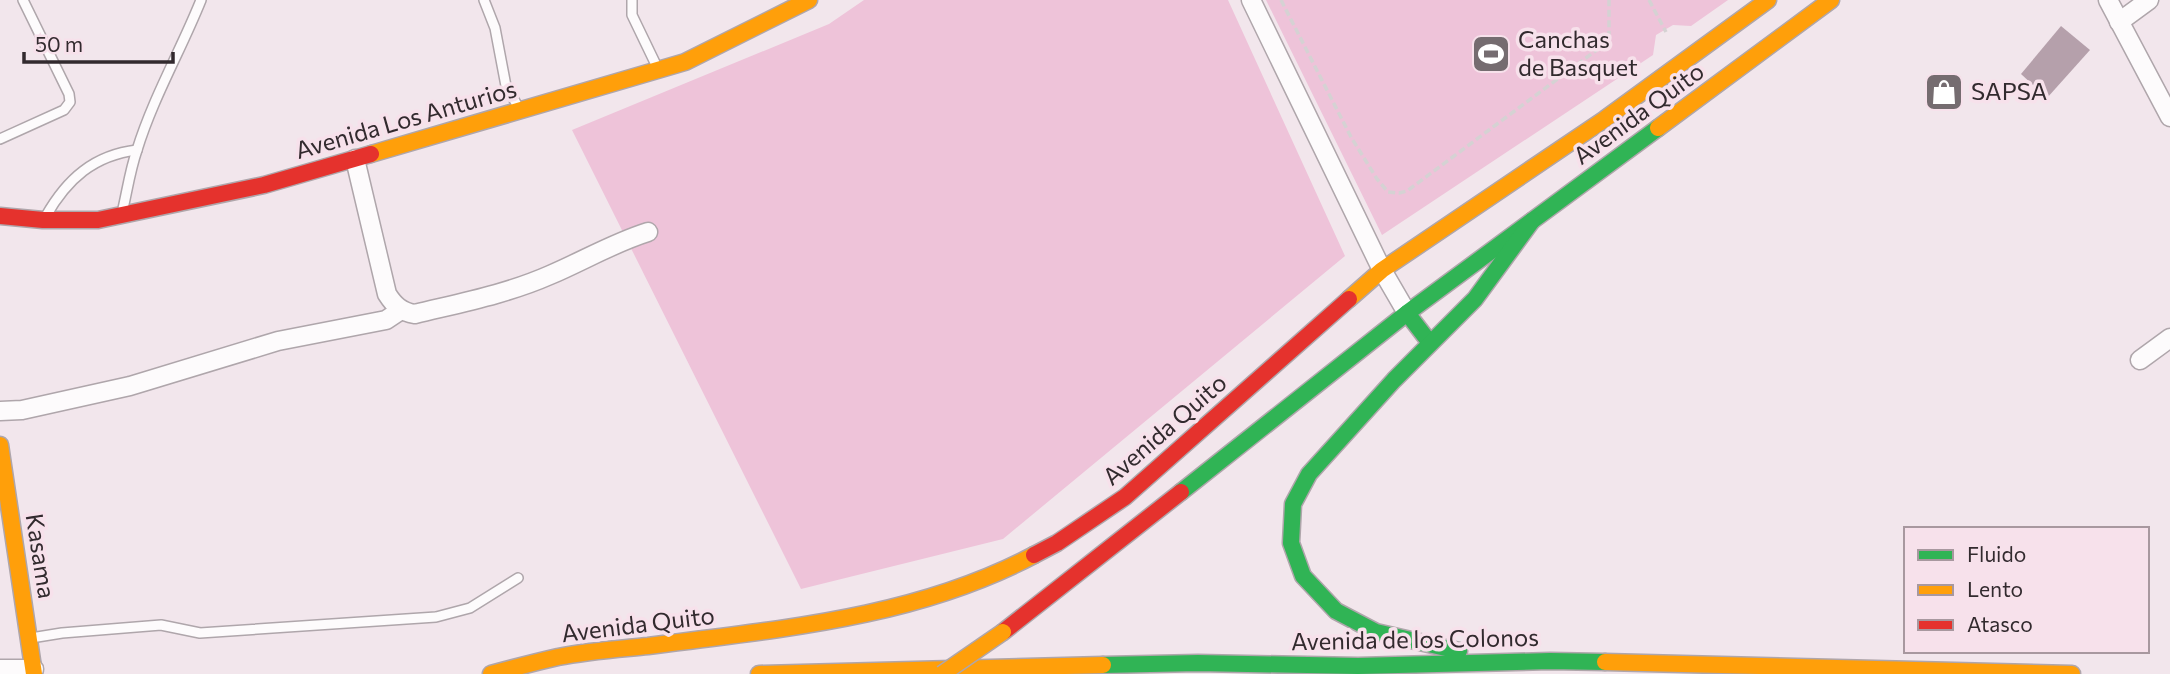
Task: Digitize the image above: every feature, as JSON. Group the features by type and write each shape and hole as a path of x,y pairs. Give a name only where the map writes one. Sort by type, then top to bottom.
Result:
{"main road":[{"name":"Avenida Los Anturios","path":"0,216 43,220 98,220 264,186 685,62 809,0"},
{"name":"Avenida Quito","path":"491,674 559,657 810,625 896,608 1008,569 1057,543 1125,497 1382,270 1605,119 1768,0"},
{"name":"Avenida Quito","path":"942,674 1003,632 1407,313 1831,0"},
{"path":"1532,221 1475,299 1430,343 1309,474 1293,504 1291,543 1303,576 1336,611 1376,632 1445,650 1550,661"},
{"path":"1407,313 1430,343"},
{"name":"Kasama","path":"0,445 34,671"},
{"name":"Avenida de los Colonos","path":"759,674 1198,663 1359,666 1550,661 2072,674"}],"street":[{"path":"1251,0 1382,270 1407,313"},
{"path":"2108,0 2170,117"},
{"path":"2119,22 2149,0"},
{"path":"355,159 387,294 401,310 415,314 482,298 547,276 614,244 648,232"},
{"path":"0,411 22,410 130,386 278,341 386,320 401,310"},
{"path":"2140,360 2170,338"},
{"path":"0,669 34,671"}],"lane":[{"path":"0,139 64,110 70,102 69,94 23,0"},
{"path":"122,215 137,150 201,0"},
{"path":"484,0 495,28 506,86 520,111"},
{"path":"632,0 635,24 658,70"},
{"path":"43,220 69,184 90,165 116,153 137,150"},
{"path":"29,638 161,625 200,633 436,617 470,608 518,578"}],"path":[{"path":"1281,0 1357,147 1388,192 1399,193 1407,191 1606,43 1609,36 1609,0"},
{"path":"1649,0 1666,32"}],"shaded area":[{"path":"864,0 1228,0 1345,256 1003,539 801,589 572,130 829,24"},
{"path":"1266,0 1728,0 1691,26 1673,25 1656,35 1653,55 1382,235"}],"building":[{"path":"2061,26 2090,50 2047,98 2021,74"}],"traffic: fast":[{"path":"1181,492 1407,313 1658,128"},
{"path":"1459,651 1376,632 1336,611 1303,576 1291,543 1293,504 1309,474 1394,380 1475,299 1532,221"},
{"path":"1407,313 1430,343"},
{"path":"1103,665 1198,663 1358,666 1605,662"}],"traffic: slow":[{"path":"371,154 685,62 809,0"},
{"path":"1349,299 1382,270 1605,119 1768,0"},
{"path":"1658,128 1831,0"},
{"path":"0,445 34,674"},
{"path":"491,674 569,655 846,618 942,593 989,576 1034,555"},
{"path":"942,674 1003,632"},
{"path":"1605,662 2072,674"},
{"path":"759,674 1103,665"}],"traffic: jam":[{"path":"0,216 43,220 98,220 264,185 371,154"},
{"path":"1034,555 1057,543 1125,497 1349,299"},
{"path":"1003,632 1181,492"}],"place":[{"name":"Canchas de Basquet","path":"1491,54"},
{"name":"SAPSA","path":"1944,92"}]}
